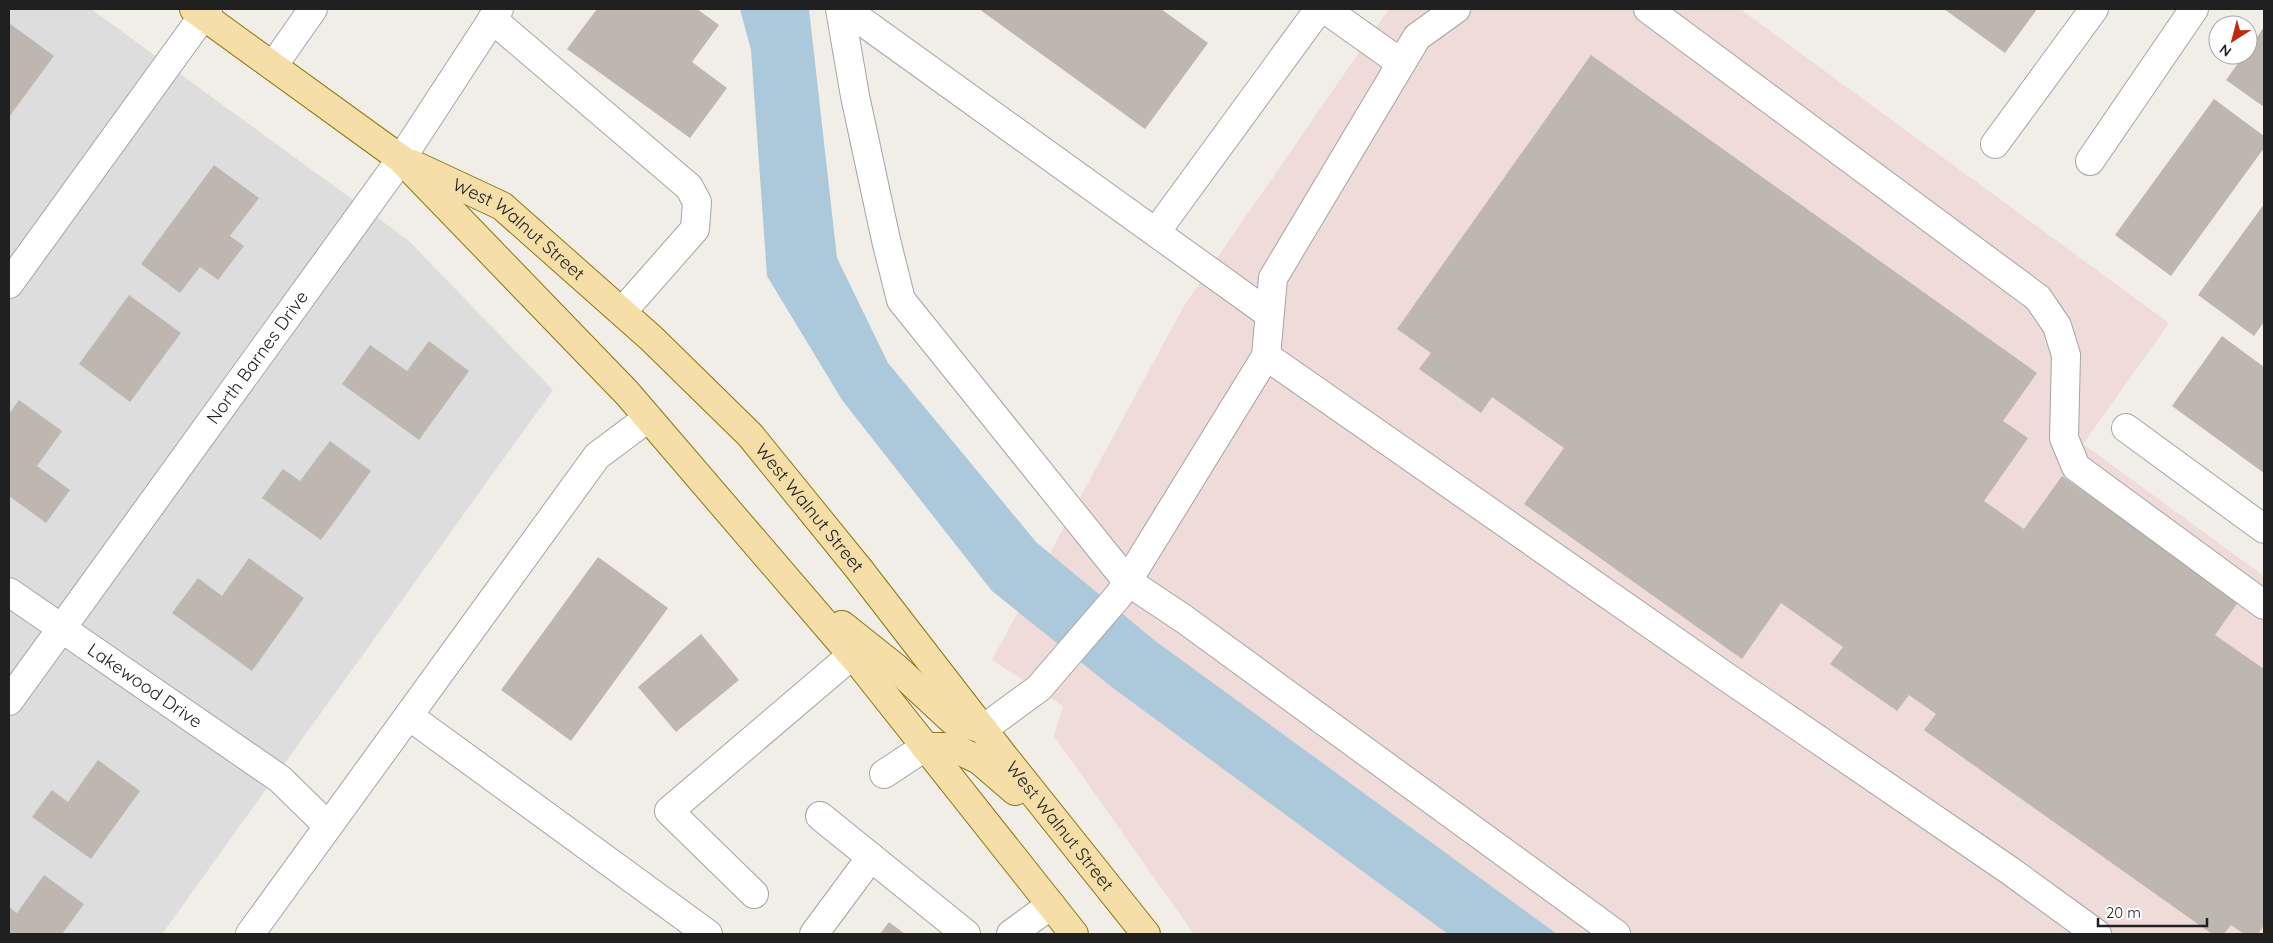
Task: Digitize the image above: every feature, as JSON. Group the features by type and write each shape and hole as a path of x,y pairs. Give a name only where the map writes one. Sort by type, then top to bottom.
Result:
{"main road":[{"name":"West Walnut Street","path":"202,11 273,66 401,159 627,393 852,655 1074,934"},
{"name":"West Walnut Street","path":"401,159 502,206 658,345 750,436 859,569 1146,934"},
{"path":"795,589 896,668 952,720 983,729"},
{"path":"925,747 952,747 979,760 1010,785 1058,847 1090,864"}],"street":[{"path":"273,66 313,9"},
{"path":"840,9 855,96 901,300 1123,588 1184,619 1616,934"},
{"path":"845,9 1270,314"},
{"path":"1156,232 1319,9"},
{"path":"1325,9 1401,63"},
{"path":"983,729 1039,688 1123,588 1266,356 1273,278 1417,36 1456,9"},
{"path":"1648,9 2038,298 2057,326 2066,355 2064,438 2076,467 2264,605"},
{"path":"1995,144 2094,9"},
{"path":"2090,161 2194,9"},
{"path":"9,284 202,11"},
{"path":"496,14 689,187 697,202 694,230 622,312"},
{"name":"North Barnes Drive","path":"9,701 401,159 496,14"},
{"path":"1266,356 1725,676 1995,861 2097,934"},
{"path":"250,934 597,456 648,418"},
{"path":"2126,428 2264,528"},
{"name":"Lakewood Drive","path":"9,592 61,630 280,779 328,826"},
{"path":"754,894 669,811 852,655"},
{"path":"409,716 708,934"},
{"path":"884,774 925,747"},
{"path":"820,816 966,934"},
{"path":"814,934 871,857"},
{"path":"1012,934 1051,905"}],"shaded area":[{"path":"9,9 91,9 408,240 553,390 162,934 9,934"},
{"path":"1389,9 1740,9 2169,323 2083,444 2264,576 2264,934 1194,934 1054,736 1063,706 992,660 1184,306"}],"water":[{"path":"740,9 809,9 837,258 888,363 1036,542 1154,640 1557,934 1448,934 1113,688 992,591 842,400 767,276 751,50"}],"building":[{"path":"597,9 697,9 719,25 692,62 727,88 690,138 567,49"},
{"path":"979,9 1161,9 1208,43 1145,129"},
{"path":"1944,9 2037,9 2005,53"},
{"path":"9,23 54,56 9,117"},
{"path":"2264,27 2264,107 2226,80 2237,65 2258,65 2258,36"},
{"path":"1591,55 2037,373 2003,421 2028,438 1984,501 2024,529 2062,476 2239,601 2215,635 2264,669 2264,925 2258,934 2244,934 2231,925 2224,934 2212,934 1924,730 1936,714 1909,695 1897,711 1830,664 1843,647 1781,603 1742,659 1524,504 1564,448 1492,397 1481,413 1419,369 1431,353 1397,329"},
{"path":"2214,99 2264,136 2264,148 2171,276 2115,235"},
{"path":"214,165 259,198 230,236 244,246 218,280 200,267 180,293 141,264"},
{"path":"2264,204 2264,322 2254,336 2198,295"},
{"path":"129,295 181,333 130,402 79,364"},
{"path":"2222,336 2264,367 2264,473 2172,406"},
{"path":"429,341 469,371 419,440 342,384 370,345 407,371"},
{"path":"19,400 62,431 37,466 70,490 46,523 9,496 9,414"},
{"path":"330,441 371,471 321,540 262,498 283,469 300,481"},
{"path":"598,557 668,608 571,741 501,690"},
{"path":"249,558 304,598 252,671 172,613 198,578 222,596"},
{"path":"701,634 739,680 676,732 638,687"},
{"path":"98,760 140,791 91,859 32,817 52,790 68,802"},
{"path":"44,875 84,904 62,934 9,934 9,907 17,913"},
{"path":"889,922 905,934 880,934"}]}
